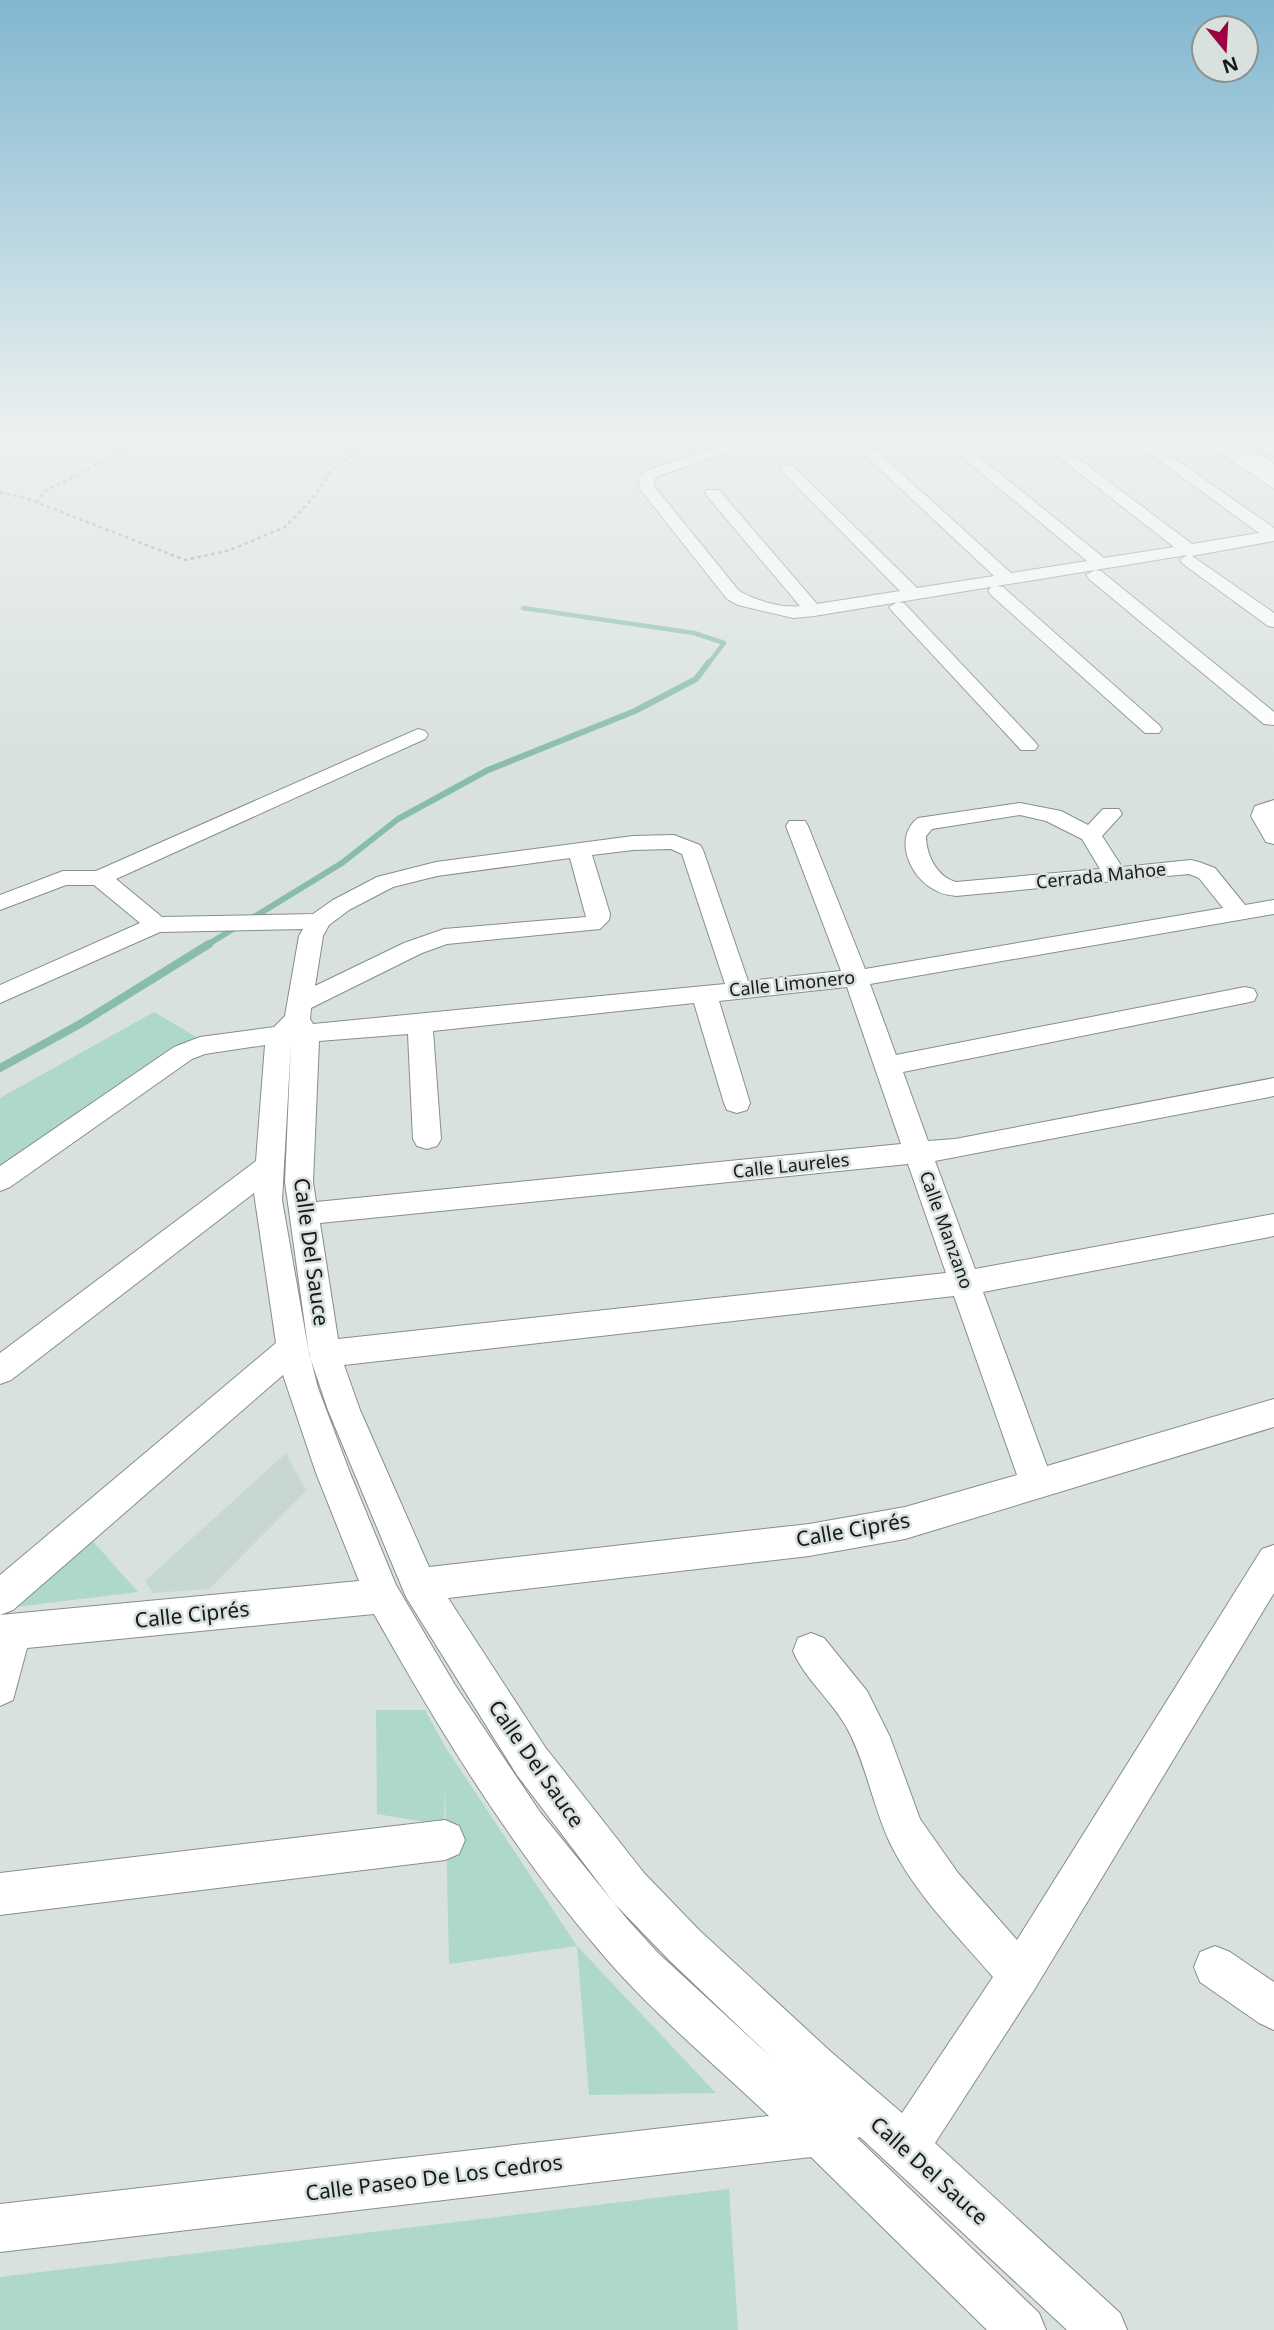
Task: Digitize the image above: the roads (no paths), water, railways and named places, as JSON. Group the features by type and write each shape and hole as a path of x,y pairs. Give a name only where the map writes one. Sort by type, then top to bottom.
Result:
{"street":[{"path":"695,549 723,585 737,597 807,617 898,607 1003,586 1243,549"},
{"path":"755,549 807,617"},
{"path":"868,549 914,595"},
{"path":"966,549 1152,729"},
{"path":"1074,549 1271,720"},
{"path":"1182,549 1274,622"},
{"path":"1190,555 1218,549"},
{"path":"807,617 914,595 1003,586"},
{"path":"898,607 1028,746"},
{"path":"0,904 63,878 100,878 418,735"},
{"name":"Cerrada Mahoe","path":"1090,835 1053,816 1020,809 926,823 914,835 914,847 937,881 943,885 967,889 1191,867 1207,873 1263,912"},
{"path":"1269,809 1264,821 1274,837"},
{"path":"1111,814 1090,835 1115,874"},
{"name":"Calle Manzano","path":"797,826 856,978 1036,1482"},
{"path":"0,995 156,925 319,921 341,905 385,882 436,869 633,843 674,842 692,850 738,990"},
{"path":"0,1180 183,1053 296,1023 413,948 437,939 592,924 597,920 598,914 580,852"},
{"path":"100,878 156,925"},
{"name":"Calle Limonero","path":"296,1023 420,1024 856,978 1263,912"},
{"name":"Calle Del Sauce","path":"319,921 311,936 296,1023 299,1170 308,1351 302,1388 383,1596 442,1698 526,1826 612,1934 643,1968 1022,2330"},
{"path":"704,993 737,1103"},
{"path":"886,1066 1245,995"},
{"name":"Calle Del Sauce","path":"296,1023 276,1054 268,1200 308,1351 344,1410 419,1586 531,1761 629,1888 684,1945 863,2112 906,2147 1103,2330"},
{"path":"420,1024 427,1139"},
{"name":"Calle Laureles","path":"303,1214 919,1153 1032,1135 1274,1087"},
{"path":"0,1371 269,1166"},
{"path":"0,1598 308,1351 965,1283 1274,1225"},
{"name":"Calle Ciprés","path":"419,1586 859,1532 969,1505 1036,1482 1274,1413"},
{"path":"906,2147 1019,1975 1274,1561"},
{"name":"Calle Ciprés","path":"6,1633 383,1596"},
{"path":"0,1687 6,1633"},
{"path":"811,1651 849,1695 865,1724 892,1804 907,1836 927,1866 1019,1975"},
{"path":"0,1895 445,1840"},
{"path":"1215,1967 1274,2008"},
{"name":"Calle Paseo De Los Cedros","path":"0,2228 818,2133 863,2112"}],"waterway":[{"path":"523,608 694,633 724,643 708,664"},
{"path":"249,920 342,863 398,819 488,770 635,711 696,679 709,662"},
{"path":"207,945 238,926"},
{"path":"0,1068 80,1024 209,944"}]}
